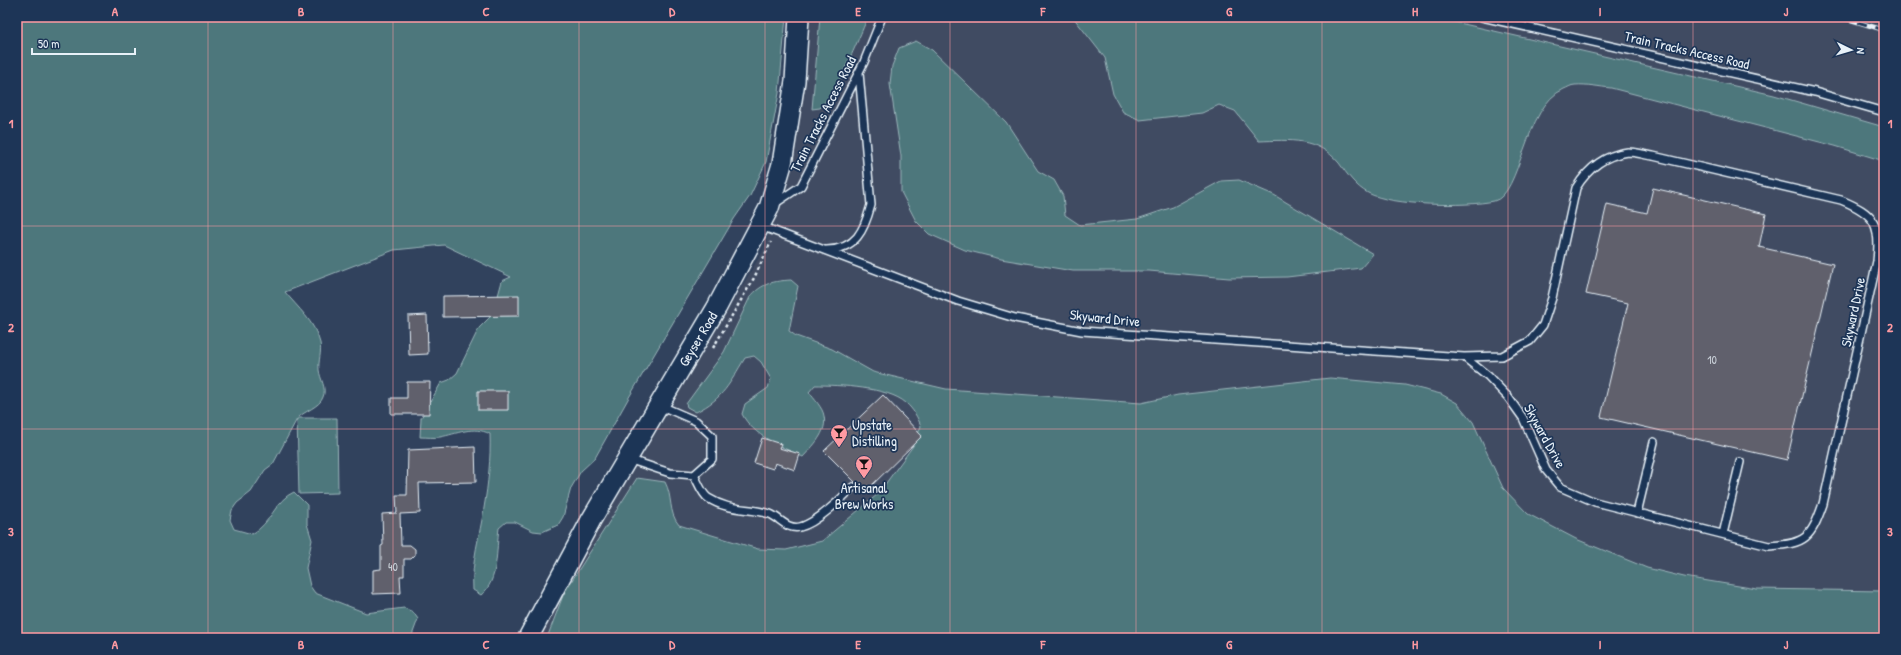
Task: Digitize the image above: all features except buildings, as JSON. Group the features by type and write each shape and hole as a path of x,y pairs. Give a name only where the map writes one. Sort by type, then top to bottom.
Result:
{"street":[{"name":"Geyser Road","path":"528,638 591,520 717,307 768,208 782,164 795,81 799,17"}],"lane":[{"name":"Train Tracks Access Road","path":"768,208 801,186 859,73 882,17"},
{"name":"Train Tracks Access Road","path":"1482,17 1815,92 1884,112"},
{"path":"824,250 840,250 854,241 866,223 870,205 859,73"},
{"name":"Skyward Drive","path":"760,225 958,302 1015,318 1082,331 1464,357 1502,356 1530,341 1543,325 1552,298 1576,188 1585,173 1601,161 1615,155 1629,152 1653,156 1841,200 1862,208 1873,220 1878,231 1877,261 1823,504 1814,529 1802,540 1786,545 1769,546 1637,513 1595,502 1560,487 1546,470 1523,418 1512,402 1488,376 1464,357"},
{"path":"627,459 670,473 694,475 712,459 712,436 696,421 659,405"},
{"path":"1637,513 1654,442"},
{"path":"1723,534 1740,462"},
{"path":"694,475 707,497 725,508 764,512 773,515 789,527 800,527 828,511 853,487"}],"shaded area":[{"path":"807,17 1884,17 1884,638 533,638 763,251 795,150"}],"green space":[{"path":"17,17 786,17 779,93 766,162 750,196 734,219 595,458 581,471 571,488 563,517 558,525 542,532 533,531 515,522 506,522 499,528 494,573 487,589 481,595 473,590 473,569 488,480 490,434 484,431 471,430 440,437 420,437 421,418 441,383 449,380 457,373 479,328 493,314 502,281 511,277 444,245 394,250 285,292 310,322 318,335 321,350 319,370 324,387 324,394 319,404 298,418 337,418 338,493 299,494 297,419 273,464 265,470 251,492 237,503 232,510 230,520 234,529 252,534 264,524 282,501 294,492 307,505 307,524 312,540 306,568 310,586 315,593 366,613 404,608 413,612 418,619 411,638 17,638"},
{"path":"820,17 868,17 841,77 820,108 812,109"},
{"path":"1073,17 1433,17 1774,95 1884,127 1884,161 1835,146 1611,88 1575,85 1564,89 1551,98 1540,113 1531,130 1511,183 1503,195 1494,201 1448,205 1394,201 1368,193 1352,180 1339,163 1322,148 1302,142 1281,140 1259,141 1235,111 1219,105 1202,113 1140,120 1123,112 1113,94 1105,58"},
{"path":"916,41 932,50 1006,122 1038,171 1054,180 1063,196 1065,215 1080,225 1137,219 1173,207 1221,181 1239,180 1274,195 1373,254 1361,268 1287,277 1229,278 1149,271 1073,271 1001,259 965,250 929,234 916,221 901,192 901,156 890,84 892,66 899,48"},
{"path":"791,280 798,286 789,331 796,336 832,349 873,372 946,389 1141,403 1178,395 1330,378 1405,385 1441,394 1457,403 1473,422 1503,488 1528,514 1576,539 1647,568 1684,577 1757,589 1884,591 1884,638 547,638 564,593 637,478 665,482 669,493 673,515 679,525 758,549 786,550 822,541 878,494 913,446 921,426 911,408 898,398 888,393 876,390 815,385 809,392 822,410 825,422 824,428 818,439 803,457 777,445 753,429 742,414 745,404 768,388 771,379 761,362 754,356 745,358 730,383 720,396 696,412 687,407 686,404 724,352 750,297 764,286 779,281"}],"railway":[{"path":"1841,17 1884,30"}],"place":[{"name":"Upstate Distilling","path":"839,448"},
{"name":"Artisanal Brew Works","path":"864,479"}]}
